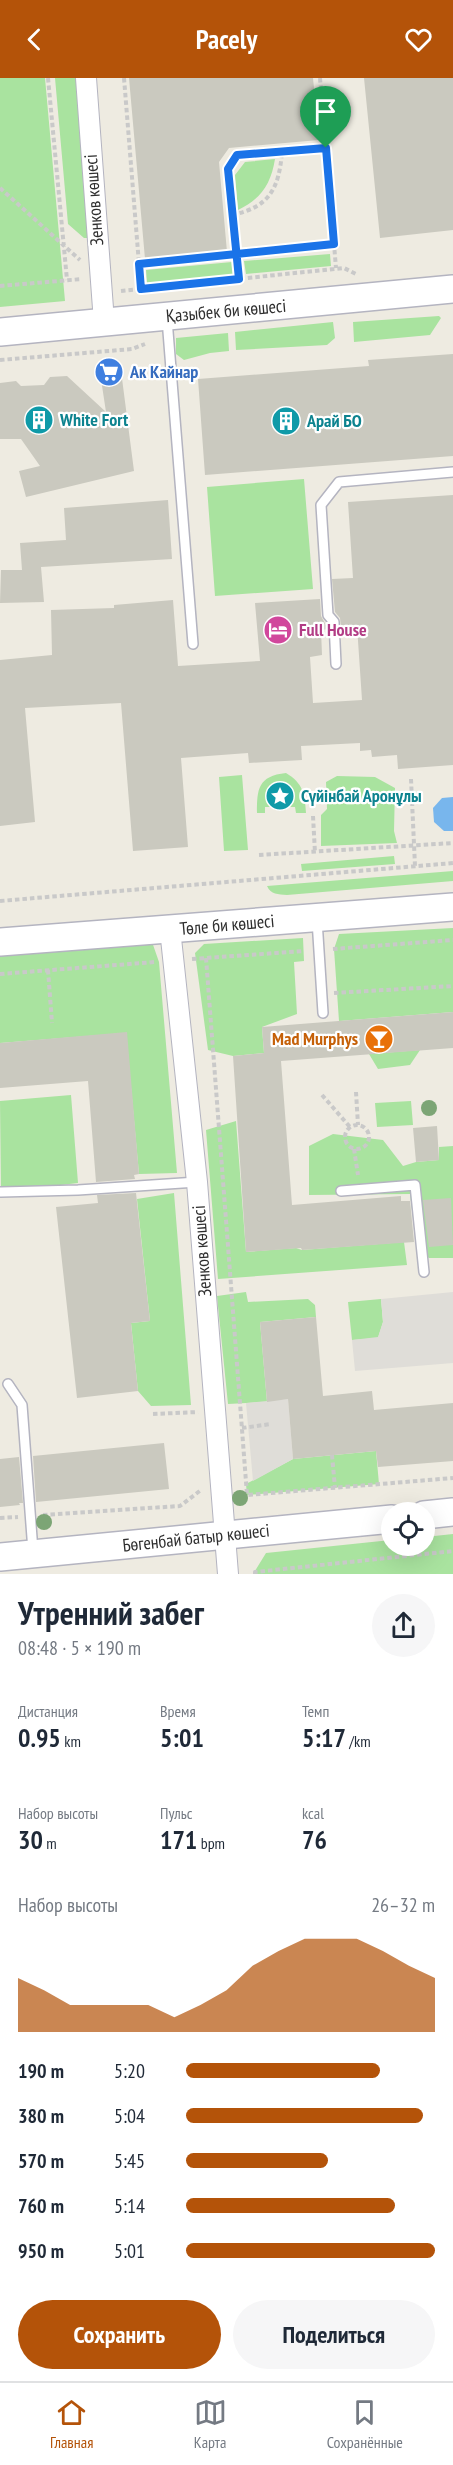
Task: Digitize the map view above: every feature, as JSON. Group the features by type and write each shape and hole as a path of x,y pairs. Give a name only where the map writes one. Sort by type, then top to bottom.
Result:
{"street":[{"name":"Зенков көшесі","path":"86,78 104,322"},
{"name":"Қазыбек би көшесі","path":"0,332 453,289"},
{"name":"Төле би көшесі","path":"0,942 453,907"},
{"name":"Зенков көшесі","path":"170,929 197,1182 228,1574"},
{"path":"435,1514 453,1512"},
{"name":"Бөгенбай батыр көшесі","path":"0,1557 381,1520"}],"lane":[{"path":"167,316 193,644"},
{"path":"336,664 334,622 328,615 321,505 339,482 453,472"},
{"path":"317,918 323,1012"},
{"path":"1,1192 78,1190 197,1182"},
{"path":"341,1191 415,1185 424,1272"},
{"path":"8,1384 22,1405 33,1554"}],"path":[{"path":"48,78 67,280"},
{"path":"124,78 141,289"},
{"path":"320,78 336,268"},
{"path":"239,279 228,169 237,155 326,148"},
{"path":"232,215 257,207 273,191 279,179 282,152"},
{"path":"0,188 113,292 344,267 357,274 368,273"},
{"path":"139,264 334,244"},
{"path":"0,286 99,277"},
{"path":"411,779 415,866"},
{"path":"313,816 315,853"},
{"path":"258,855 453,843"},
{"path":"0,901 453,863"},
{"path":"206,958 247,1495 453,1478"},
{"path":"0,974 159,962"},
{"path":"48,970 52,1023"},
{"path":"322,994 453,986"},
{"path":"356,1092 358,1125"},
{"path":"322,1095 350,1127"},
{"path":"358,1125 366,1128 370,1139 362,1149 354,1149 345,1142 345,1133 350,1127 358,1125"},
{"path":"354,1149 360,1189"},
{"path":"153,1414 198,1412 198,1423"},
{"path":"242,1428 271,1424"},
{"path":"332,1455 335,1488"},
{"path":"31,1515 180,1506 203,1488"},
{"path":"255,1574 255,1572 453,1551"}],"green space":[{"path":"0,78 45,78 65,301 0,307"},
{"path":"55,78 77,78 91,238 84,238 68,224"},
{"path":"275,159 271,176 264,190 253,201 238,210 235,175 245,162"},
{"path":"330,254 331,266 246,274 244,261"},
{"path":"232,262 233,275 147,283 146,270"},
{"path":"439,316 441,318 430,335 354,342 353,322"},
{"path":"333,322 335,338 327,345 236,350 235,332"},
{"path":"228,333 229,351 184,360 176,354 176,338"},
{"path":"304,479 313,589 215,596 207,487"},
{"path":"286,773 300,785 306,813 296,813 295,807 287,807 286,791 274,792 275,807 265,807 265,813 257,813 261,785 270,777"},
{"path":"242,775 248,850 224,851 219,777"},
{"path":"337,776 375,777 395,788 394,831 397,843 321,846 321,815 327,809 326,782"},
{"path":"394,856 395,864 302,871 301,864"},
{"path":"453,871 453,881 287,895 273,893 267,886"},
{"path":"453,928 453,1012 339,1021 334,949 339,934"},
{"path":"303,938 304,961 294,962 297,1014 262,1027 264,1053 233,1056 208,1050 195,953 204,944"},
{"path":"151,939 159,962 177,1173 139,1174 126,1033 0,1043 0,951"},
{"path":"420,1050 410,1065 378,1069 369,1054"},
{"path":"71,1095 78,1183 1,1192 0,1101"},
{"path":"411,1101 413,1125 377,1127 375,1103"},
{"path":"236,1121 246,1252 404,1242 407,1265 218,1279 206,1130"},
{"path":"333,1134 383,1140 403,1166 416,1162 439,1160 439,1147 453,1146 453,1258 429,1258 417,1250 410,1194 309,1195 309,1146"},
{"path":"174,1193 191,1405 151,1406 138,1391 131,1323 150,1321 137,1199"},
{"path":"246,1292 248,1302 308,1299 315,1305 316,1317 260,1322 267,1402 228,1404 217,1296"},
{"path":"381,1299 383,1322 378,1338 352,1340 348,1302"},
{"path":"376,1451 379,1484 247,1495 246,1484 293,1459"},
{"path":"453,1534 453,1574 253,1574 266,1553 381,1541 381,1556 435,1556 435,1536"}],"shaded area":[{"path":"453,1292 453,1363 355,1371 352,1340 378,1337 383,1322 381,1299"},
{"path":"288,1399 293,1459 253,1481 246,1403"}],"water":[{"path":"453,797 453,831 444,831 434,822 433,808 442,798"}],"building":[{"path":"129,78 313,78 319,140 229,148 219,162 227,252 145,259"},
{"path":"364,78 453,78 453,230 380,238"},
{"name":"Арай БО","path":"453,354 453,456 205,475 198,379 369,366 368,360"},
{"path":"120,363 134,471 26,497 19,471 40,466 21,439 0,439 0,383 16,381 21,386 44,385 50,377 67,376 106,412 99,366"},
{"path":"453,495 453,765 398,769 397,755 372,757 371,750 360,751 360,743 301,746 302,760 249,763 248,753 181,758 188,847 133,851 121,703 25,708 35,822 0,826 0,660 52,655 51,610 114,608 114,605 173,600 178,666 260,661 255,603 320,599 321,616 328,629 321,630 322,655 310,657 313,703 362,700 357,626 341,628 340,618 335,612 332,579 353,578 348,502"},
{"path":"168,500 172,559 41,567 44,602 0,603 1,570 22,570 20,543 66,540 64,508"},
{"path":"453,1012 453,1048 281,1061 292,1205 401,1196 401,1201 410,1201 414,1242 246,1252 233,1056 264,1053 262,1027"},
{"path":"127,1032 139,1174 134,1175 135,1179 96,1182 88,1081 0,1088 0,1043"},
{"path":"437,1126 439,1160 416,1162 413,1128"},
{"path":"136,1193 150,1321 131,1323 138,1391 77,1398 56,1207 98,1203 97,1195"},
{"path":"451,1198 453,1245 429,1247 423,1200"},
{"path":"316,1317 323,1396 372,1391 374,1410 453,1403 453,1461 378,1467 376,1451 293,1459 288,1399 267,1402 260,1322"},
{"path":"164,1443 169,1489 36,1502 33,1456"},
{"path":"19,1457 23,1503 0,1507 0,1459"}],"place":[{"name":"Ак Кайнар","path":"109,372"},
{"name":"White Fort","path":"39,420"},
{"name":"Арай БО","path":"286,421"},
{"name":"Full House","path":"278,630"},
{"name":"Сүйінбай Аронұлы","path":"280,796"},
{"name":"Mad Murphys","path":"379,1039"}],"route":[{"path":"326,148 237,155 228,169 236,254 239,279 141,289 139,264 236,254 334,244 326,148"}]}
